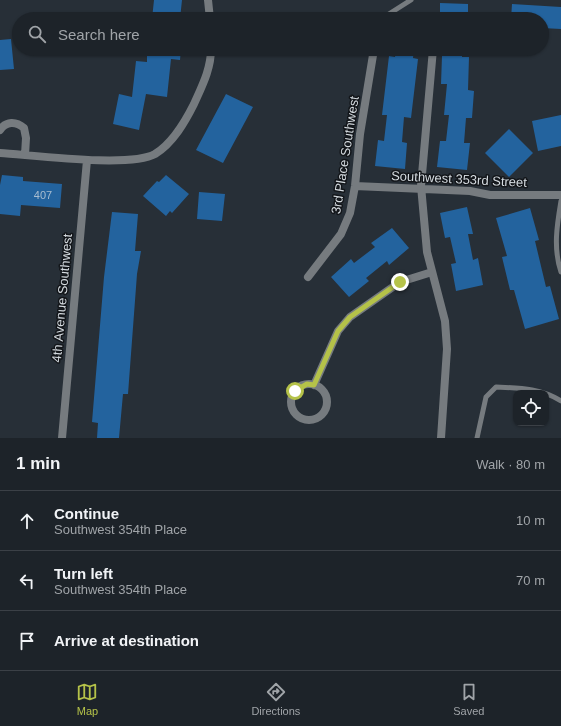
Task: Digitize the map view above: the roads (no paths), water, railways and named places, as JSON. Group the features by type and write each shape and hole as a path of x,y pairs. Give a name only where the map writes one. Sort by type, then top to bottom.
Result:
{"street":[{"path":"208,0 209,12"},
{"path":"0,153 87,160 122,160 154,154 176,133 187,118 207,76 210,56"},
{"name":"3rd Place Southwest","path":"308,277 341,234 350,213 355,186 360,134 373,56"},
{"path":"432,56 422,190 427,252 445,321 447,349 441,438"},
{"path":"0,130 2,126 11,122 24,128 26,138 25,155"},
{"name":"4th Avenue Southwest","path":"62,438 87,160"},
{"name":"Southwest 353rd Street","path":"355,186 470,191 490,195 561,195"},
{"path":"314,385 338,331 350,317 400,282 432,272"},
{"path":"307,384 314,385 320,388 325,394 326,408 317,418 304,420 293,411 292,397 300,386 307,384"}],"lane":[{"path":"392,12 411,0"},
{"path":"561,201 556,235 556,251 561,272"},
{"path":"477,438 486,397 496,387 527,389 549,393 561,401"}]}
